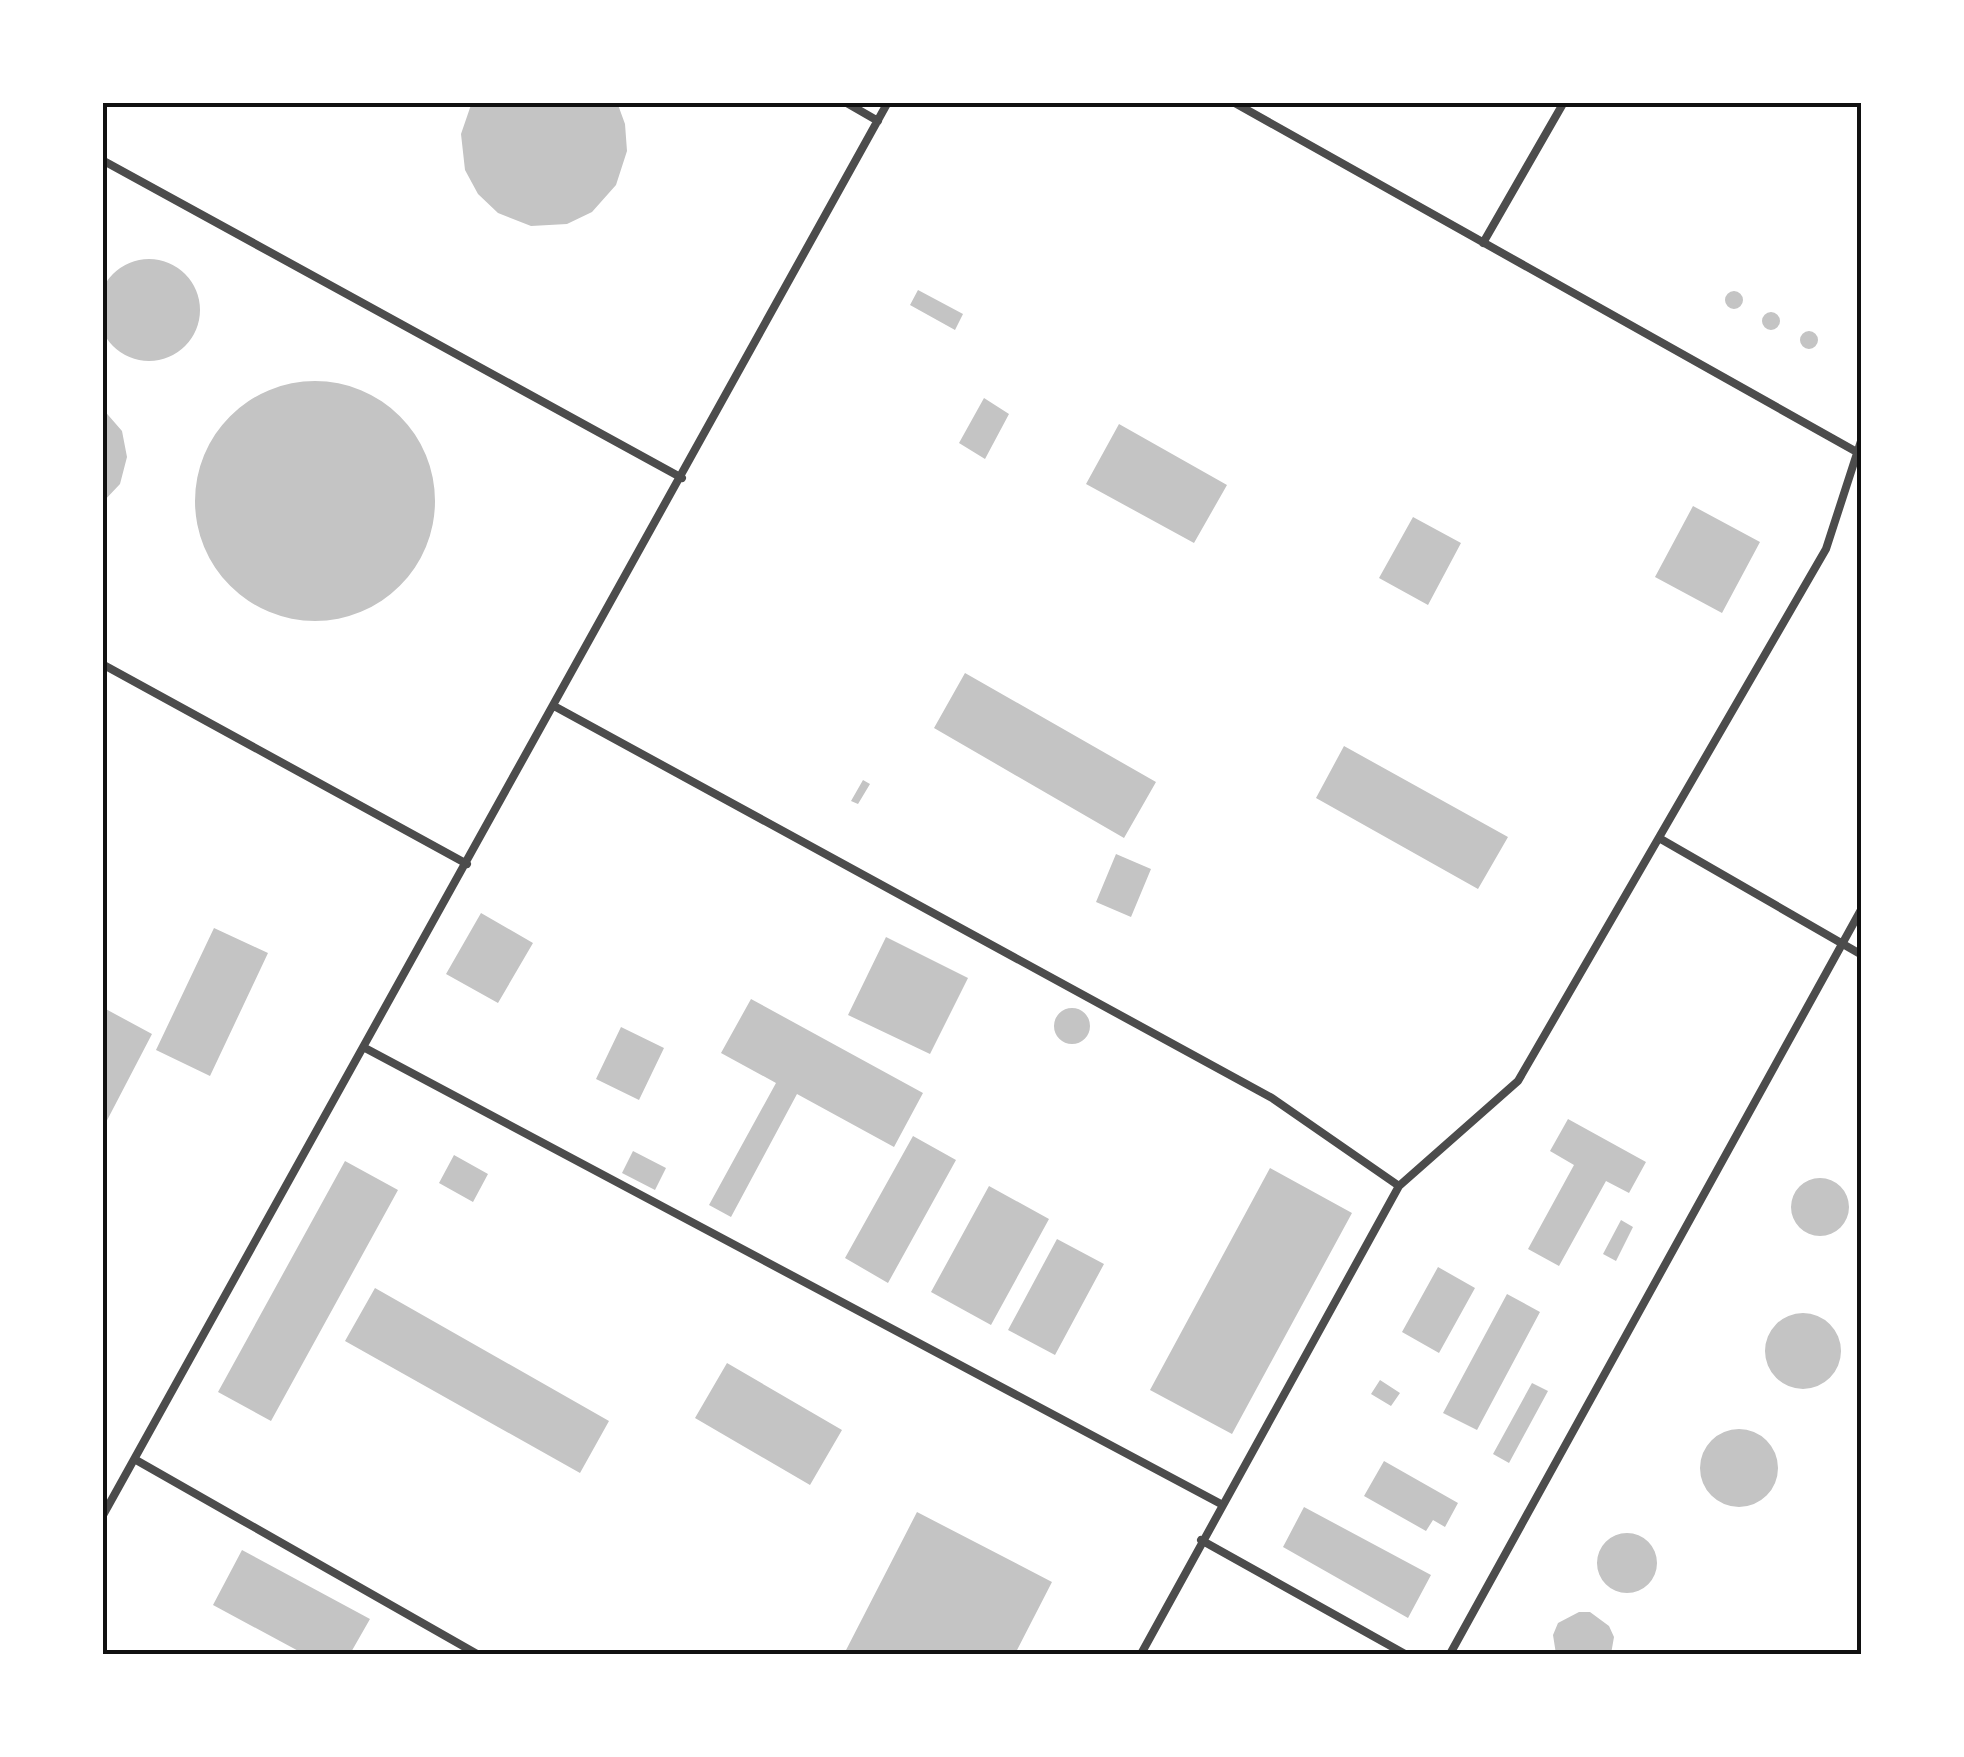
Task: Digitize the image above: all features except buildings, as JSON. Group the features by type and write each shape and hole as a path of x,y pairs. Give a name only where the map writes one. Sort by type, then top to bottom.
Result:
{"lane":[{"path":"845,102 878,121"},
{"path":"102,1517 888,102"},
{"path":"1233,102 1855,450"},
{"path":"1483,242 1564,102"},
{"path":"102,160 682,478"},
{"path":"1141,1654 1399,1186 1518,1081 1826,549 1862,438"},
{"path":"102,664 466,864"},
{"path":"554,706 1272,1098 1399,1186"},
{"path":"1659,838 1862,955"},
{"path":"1450,1654 1862,908"},
{"path":"365,1048 1221,1504"},
{"path":"136,1460 477,1654"},
{"path":"1202,1540 1406,1654"}]}
